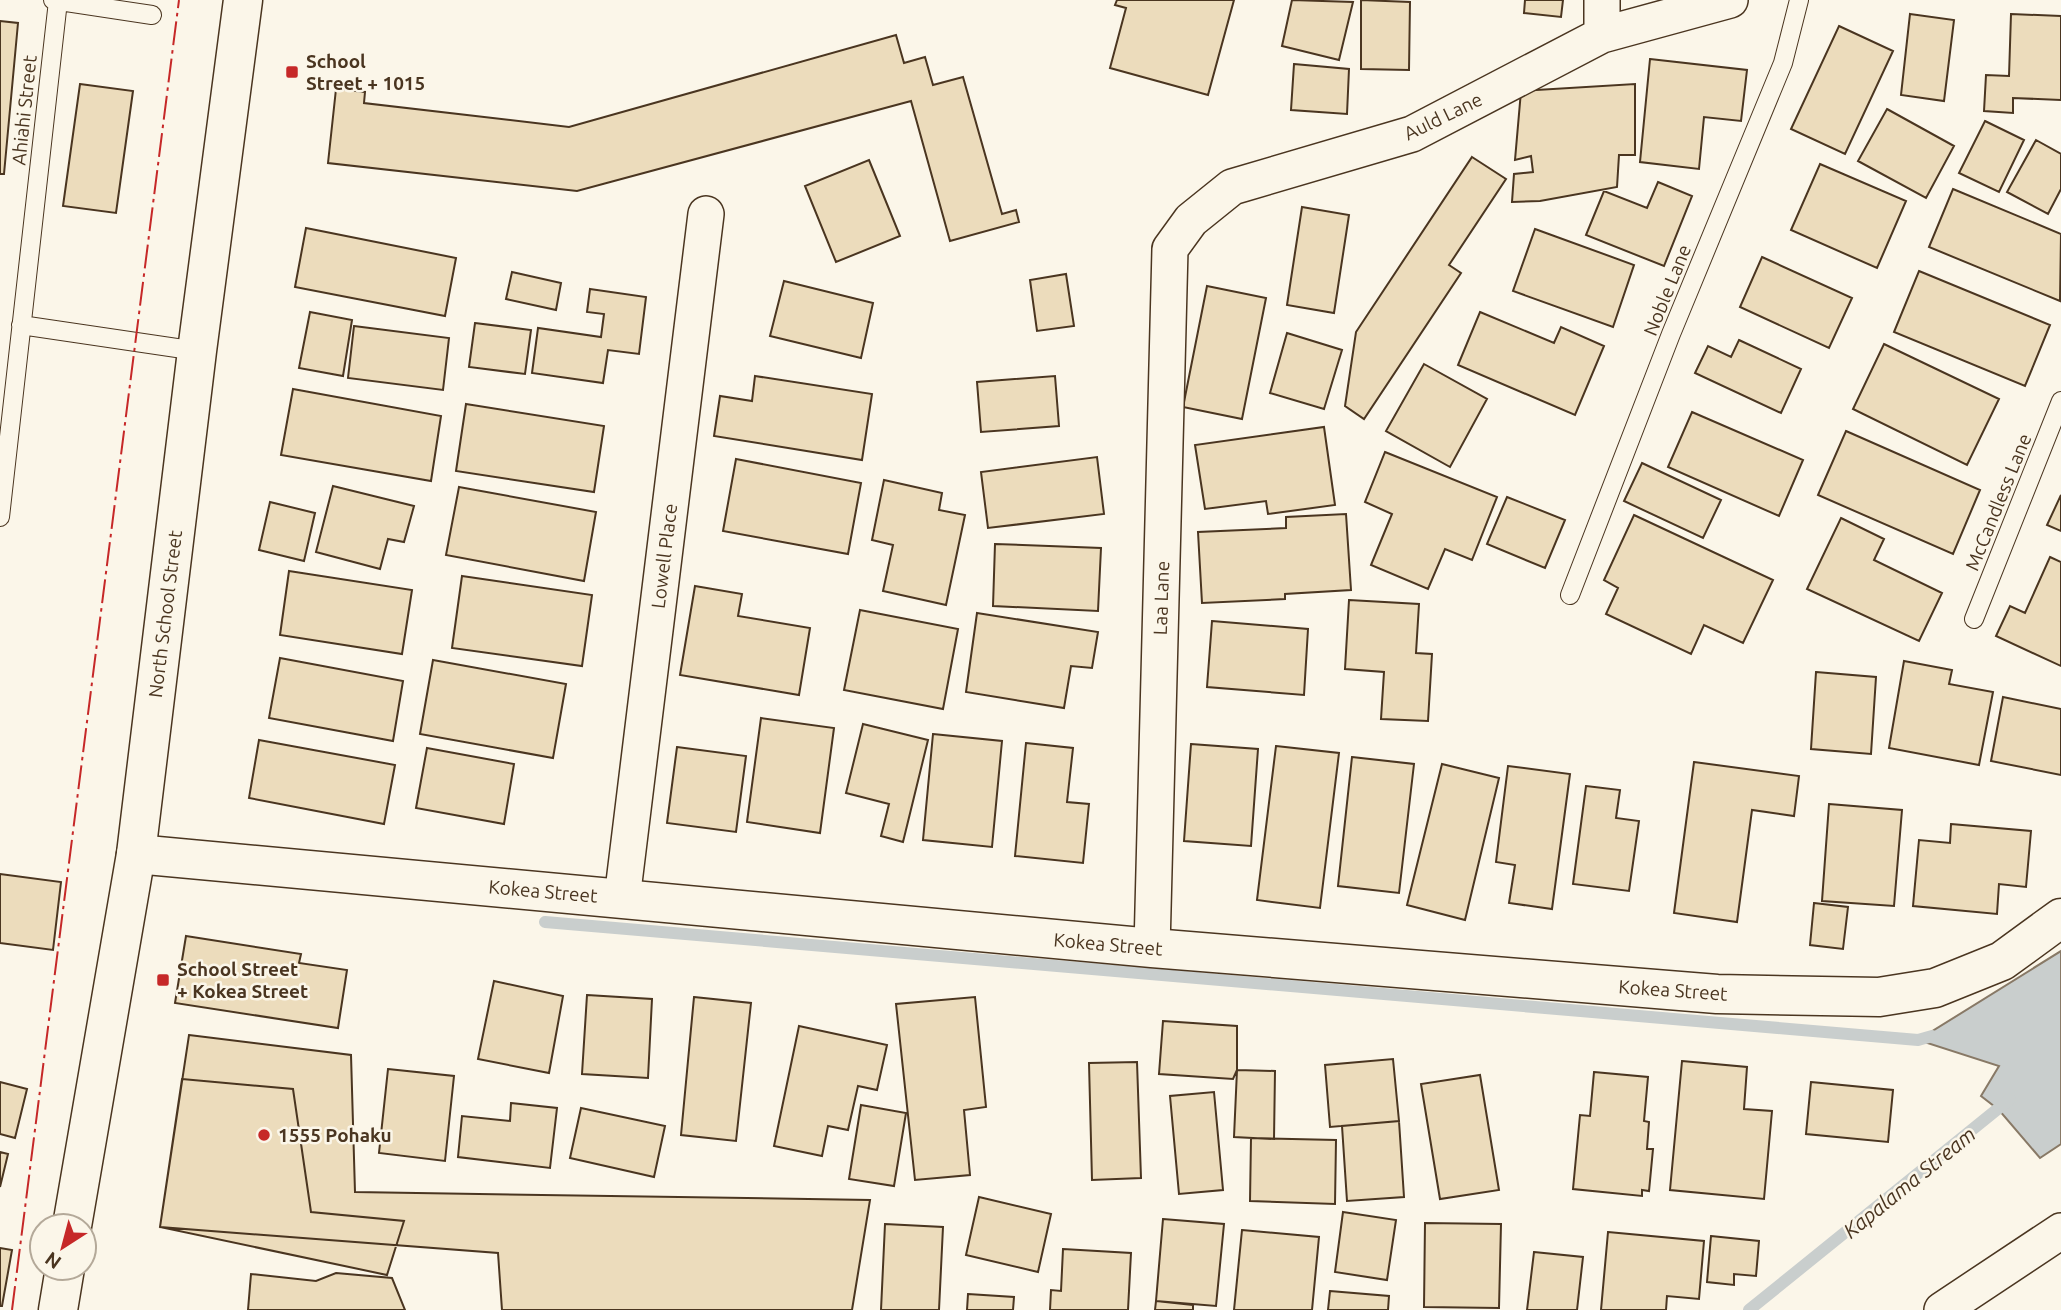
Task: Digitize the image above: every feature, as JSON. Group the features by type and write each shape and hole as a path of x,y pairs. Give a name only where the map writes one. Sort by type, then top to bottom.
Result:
{"street":[{"name":"North School Street","path":"74,1212 136,854 243,0"},
{"path":"1602,0 1602,35"},
{"name":"Auld Lane","path":"1170,249 1191,220 1232,187 1412,134 1602,35 1730,0"},
{"name":"Lowell Place","path":"622,899 706,214"},
{"name":"Laa Lane","path":"1152,948 1170,249"},
{"name":"Kokea Street","path":"136,854 1152,948 1717,995 1879,998 1935,988 2002,961 2061,918"},
{"path":"1942,1310 2061,1231"},
{"path":"58,1310 63,1282"}],"lane":[{"path":"53,0 152,15"},
{"name":"Noble Lane","path":"1570,595 1671,334 1783,63 1799,0"},
{"name":"Ahiahi Street","path":"0,517 58,1"},
{"path":"22,325 197,351"},
{"name":"McCandless Lane","path":"1974,619 2061,401"}],"shaded area":[{"path":"2061,951 2061,1144 2040,1158 1999,1110 1981,1096 1999,1066 1918,1040"}],"building":[{"path":"1117,0 1234,0 1208,95 1110,68 1126,8 1115,5"},
{"path":"1292,0 1353,2 1339,60 1282,46"},
{"path":"1361,0 1410,2 1409,70 1361,69"},
{"path":"1525,0 1563,0 1561,17 1524,13"},
{"path":"1910,14 1954,20 1944,101 1901,95"},
{"path":"2011,14 2061,16 2061,100 2013,98 2013,113 1984,111 1986,75 2009,76"},
{"path":"0,21 18,23 4,174 0,174"},
{"path":"1839,26 1893,51 1845,154 1791,129"},
{"path":"896,35 904,63 925,57 933,85 963,77 1002,214 1016,210 1019,222 950,241 911,101 577,191 328,163 336,89 365,92 364,103 569,127"},
{"path":"1650,59 1747,70 1741,121 1704,117 1699,169 1640,162"},
{"path":"1294,64 1349,69 1347,114 1291,110"},
{"path":"80,84 133,91 116,213 63,206"},
{"path":"1635,84 1635,155 1619,155 1617,187 1540,201 1512,202 1514,174 1533,172 1531,156 1515,160 1521,91"},
{"path":"1887,109 1954,146 1926,198 1858,161"},
{"path":"1985,121 2024,140 1999,192 1959,173"},
{"path":"2036,140 2061,154 2061,189 2048,214 2007,192"},
{"path":"1472,157 1506,179 1449,265 1461,273 1364,419 1345,406 1356,332"},
{"path":"869,160 900,236 836,262 805,186"},
{"path":"1820,164 1906,201 1877,268 1791,230"},
{"path":"1658,182 1692,196 1664,266 1586,235 1604,191 1647,208"},
{"path":"1953,189 2061,234 2060,301 1929,247"},
{"path":"1302,207 1349,215 1334,313 1287,305"},
{"path":"306,228 456,258 445,316 295,287"},
{"path":"1535,229 1634,265 1613,327 1513,291"},
{"path":"1762,257 1852,298 1829,348 1740,307"},
{"path":"1919,271 2050,325 2025,386 1894,332"},
{"path":"512,272 561,283 556,310 506,299"},
{"path":"1066,274 1074,326 1037,331 1030,280"},
{"path":"784,281 873,303 861,358 770,336"},
{"path":"1207,286 1266,298 1242,419 1183,407"},
{"path":"590,289 646,297 639,354 608,350 603,383 532,373 538,328 601,337 604,314 587,312"},
{"path":"310,312 352,320 343,376 299,368"},
{"path":"1480,312 1554,343 1561,327 1604,346 1575,415 1458,365"},
{"path":"475,323 531,330 525,374 469,367"},
{"path":"354,326 449,338 443,390 348,378"},
{"path":"1287,333 1342,350 1324,409 1270,393"},
{"path":"1739,340 1801,369 1781,413 1695,373 1708,346 1731,357"},
{"path":"1884,344 1999,399 1967,465 1853,409"},
{"path":"1424,364 1487,399 1450,467 1386,431"},
{"path":"755,376 872,394 862,460 714,436 720,396 752,401"},
{"path":"1055,376 1059,426 981,432 977,382"},
{"path":"293,389 441,416 431,481 281,455"},
{"path":"466,404 604,426 594,492 456,471"},
{"path":"1692,412 1803,460 1779,516 1668,467"},
{"path":"1324,427 1335,505 1268,514 1266,501 1205,509 1195,445"},
{"path":"1846,431 1980,490 1953,554 1818,495"},
{"path":"1385,452 1497,497 1472,560 1445,549 1428,589 1371,565 1392,514 1365,502"},
{"path":"1097,457 1104,514 988,528 981,472"},
{"path":"736,459 861,483 848,554 723,531"},
{"path":"1642,463 1721,500 1703,538 1624,501"},
{"path":"884,480 942,493 939,510 965,515 946,605 883,591 893,545 872,540"},
{"path":"333,486 414,506 404,542 388,539 380,569 316,552"},
{"path":"459,487 596,512 584,581 446,555"},
{"path":"2061,495 2061,531 2047,525"},
{"path":"1507,497 1565,520 1545,568 1487,544"},
{"path":"270,502 315,513 304,561 259,550"},
{"path":"1346,514 1351,590 1285,594 1285,599 1202,603 1198,532 1286,528 1286,517"},
{"path":"1634,515 1773,580 1743,643 1704,625 1691,654 1606,614 1618,588 1604,580"},
{"path":"1841,518 1884,539 1874,560 1942,593 1919,641 1807,589"},
{"path":"995,544 1101,548 1098,611 993,606"},
{"path":"2050,557 2061,562 2061,666 1996,636 2010,606 2025,613"},
{"path":"289,571 412,590 402,654 280,635"},
{"path":"462,576 592,595 582,666 452,648"},
{"path":"695,586 742,594 738,616 810,628 799,695 680,675"},
{"path":"1349,600 1419,604 1416,653 1432,654 1428,721 1381,719 1384,672 1345,669"},
{"path":"860,610 958,629 943,709 844,690"},
{"path":"977,613 1098,632 1092,668 1071,666 1064,708 966,692"},
{"path":"1212,621 1308,629 1304,695 1207,687"},
{"path":"280,658 403,681 393,741 269,718"},
{"path":"433,660 566,684 553,758 420,734"},
{"path":"1904,661 1952,670 1949,684 1993,692 1979,765 1889,748"},
{"path":"1816,672 1876,677 1871,754 1811,749"},
{"path":"2003,697 2061,709 2061,775 1991,761"},
{"path":"761,718 834,728 820,833 747,822"},
{"path":"863,724 928,740 903,842 881,836 889,804 846,793"},
{"path":"933,734 1002,741 992,847 923,840"},
{"path":"259,740 395,765 384,824 249,798"},
{"path":"1026,743 1073,748 1067,802 1089,804 1083,863 1015,856"},
{"path":"1191,744 1258,749 1251,846 1184,841"},
{"path":"1276,746 1339,753 1320,908 1257,900"},
{"path":"677,747 746,756 736,832 667,823"},
{"path":"427,748 514,764 504,824 416,808"},
{"path":"1352,757 1414,764 1399,893 1338,886"},
{"path":"1694,762 1799,776 1794,816 1752,810 1737,922 1674,913"},
{"path":"1442,764 1499,778 1465,920 1407,905"},
{"path":"1508,766 1570,774 1552,909 1509,903 1515,865 1496,862"},
{"path":"1586,786 1620,790 1616,818 1639,821 1629,891 1573,884"},
{"path":"1829,804 1902,810 1894,906 1822,901"},
{"path":"1951,824 2031,831 2026,887 1999,884 1997,914 1913,906 1919,840 1950,843"},
{"path":"0,874 61,882 53,950 0,943"},
{"path":"1814,903 1848,907 1843,949 1810,945"},
{"path":"186,936 301,954 299,963 347,970 338,1028 175,1003"},
{"path":"494,981 563,996 549,1073 478,1059"},
{"path":"587,995 652,999 648,1078 582,1074"},
{"path":"694,997 751,1003 736,1141 681,1135"},
{"path":"975,997 986,1107 964,1110 970,1175 915,1180 896,1004"},
{"path":"1163,1021 1237,1026 1237,1070 1233,1079 1159,1074"},
{"path":"799,1026 887,1045 877,1090 858,1086 848,1130 828,1126 822,1156 774,1146"},
{"name":"1555 Pohaku","path":"189,1035 351,1055 355,1192 870,1200 852,1310 502,1310 498,1253 160,1227"},
{"path":"1393,1059 1399,1121 1330,1127 1325,1065"},
{"path":"1682,1061 1747,1067 1744,1109 1772,1111 1764,1199 1670,1190"},
{"path":"1137,1062 1141,1178 1092,1180 1089,1063"},
{"path":"388,1069 454,1076 445,1161 379,1153"},
{"path":"1237,1070 1275,1071 1274,1139 1234,1137"},
{"path":"1594,1072 1648,1077 1644,1121 1649,1122 1647,1149 1653,1149 1649,1191 1642,1190 1642,1196 1573,1189 1580,1115 1590,1116"},
{"path":"1480,1075 1499,1190 1440,1199 1421,1084"},
{"path":"182,1079 293,1089 311,1212 404,1221 387,1275 160,1227"},
{"path":"0,1082 27,1089 15,1138 0,1134"},
{"path":"1811,1082 1893,1090 1888,1142 1806,1134"},
{"path":"1214,1092 1223,1190 1179,1194 1170,1096"},
{"path":"511,1103 557,1108 550,1168 458,1157 462,1116 510,1121"},
{"path":"861,1105 906,1113 894,1186 849,1179"},
{"path":"581,1108 665,1126 654,1177 570,1158"},
{"path":"1399,1121 1404,1197 1347,1201 1342,1126"},
{"path":"1251,1138 1336,1140 1335,1204 1250,1201"},
{"path":"0,1152 8,1154 0,1187"},
{"path":"979,1197 1051,1214 1038,1272 966,1255"},
{"path":"1343,1212 1396,1220 1387,1280 1335,1272"},
{"path":"1163,1219 1224,1224 1216,1306 1156,1301"},
{"path":"1425,1223 1501,1224 1499,1308 1424,1307"},
{"path":"885,1224 943,1227 939,1310 881,1310"},
{"path":"1242,1230 1319,1237 1312,1310 1234,1310"},
{"path":"1608,1232 1704,1241 1699,1299 1667,1296 1666,1310 1601,1310"},
{"path":"1711,1236 1759,1241 1756,1276 1734,1274 1734,1285 1707,1282"},
{"path":"0,1248 12,1250 2,1306 0,1306"},
{"path":"1063,1249 1131,1253 1128,1310 1050,1310 1051,1290 1061,1291"},
{"path":"1534,1252 1583,1257 1577,1310 1527,1310"},
{"path":"336,1273 392,1278 405,1310 248,1310 251,1274 316,1281"},
{"path":"1330,1291 1389,1296 1388,1310 1328,1310"},
{"path":"968,1294 1014,1297 1013,1310 967,1310"},
{"path":"1156,1301 1193,1305 1193,1310 1155,1310"}],"waterway":[{"path":"545,922 1918,1040 1932,1036"},
{"name":"Kapalama Stream","path":"1749,1310 2010,1099"}],"power":[{"path":"12,1310 179,0"}],"place":[{"name":"School Street + 1015","path":"292,72"},
{"name":"School Street + Kokea Street","path":"163,980"},
{"name":"1555 Pohaku","path":"264,1135"}]}
